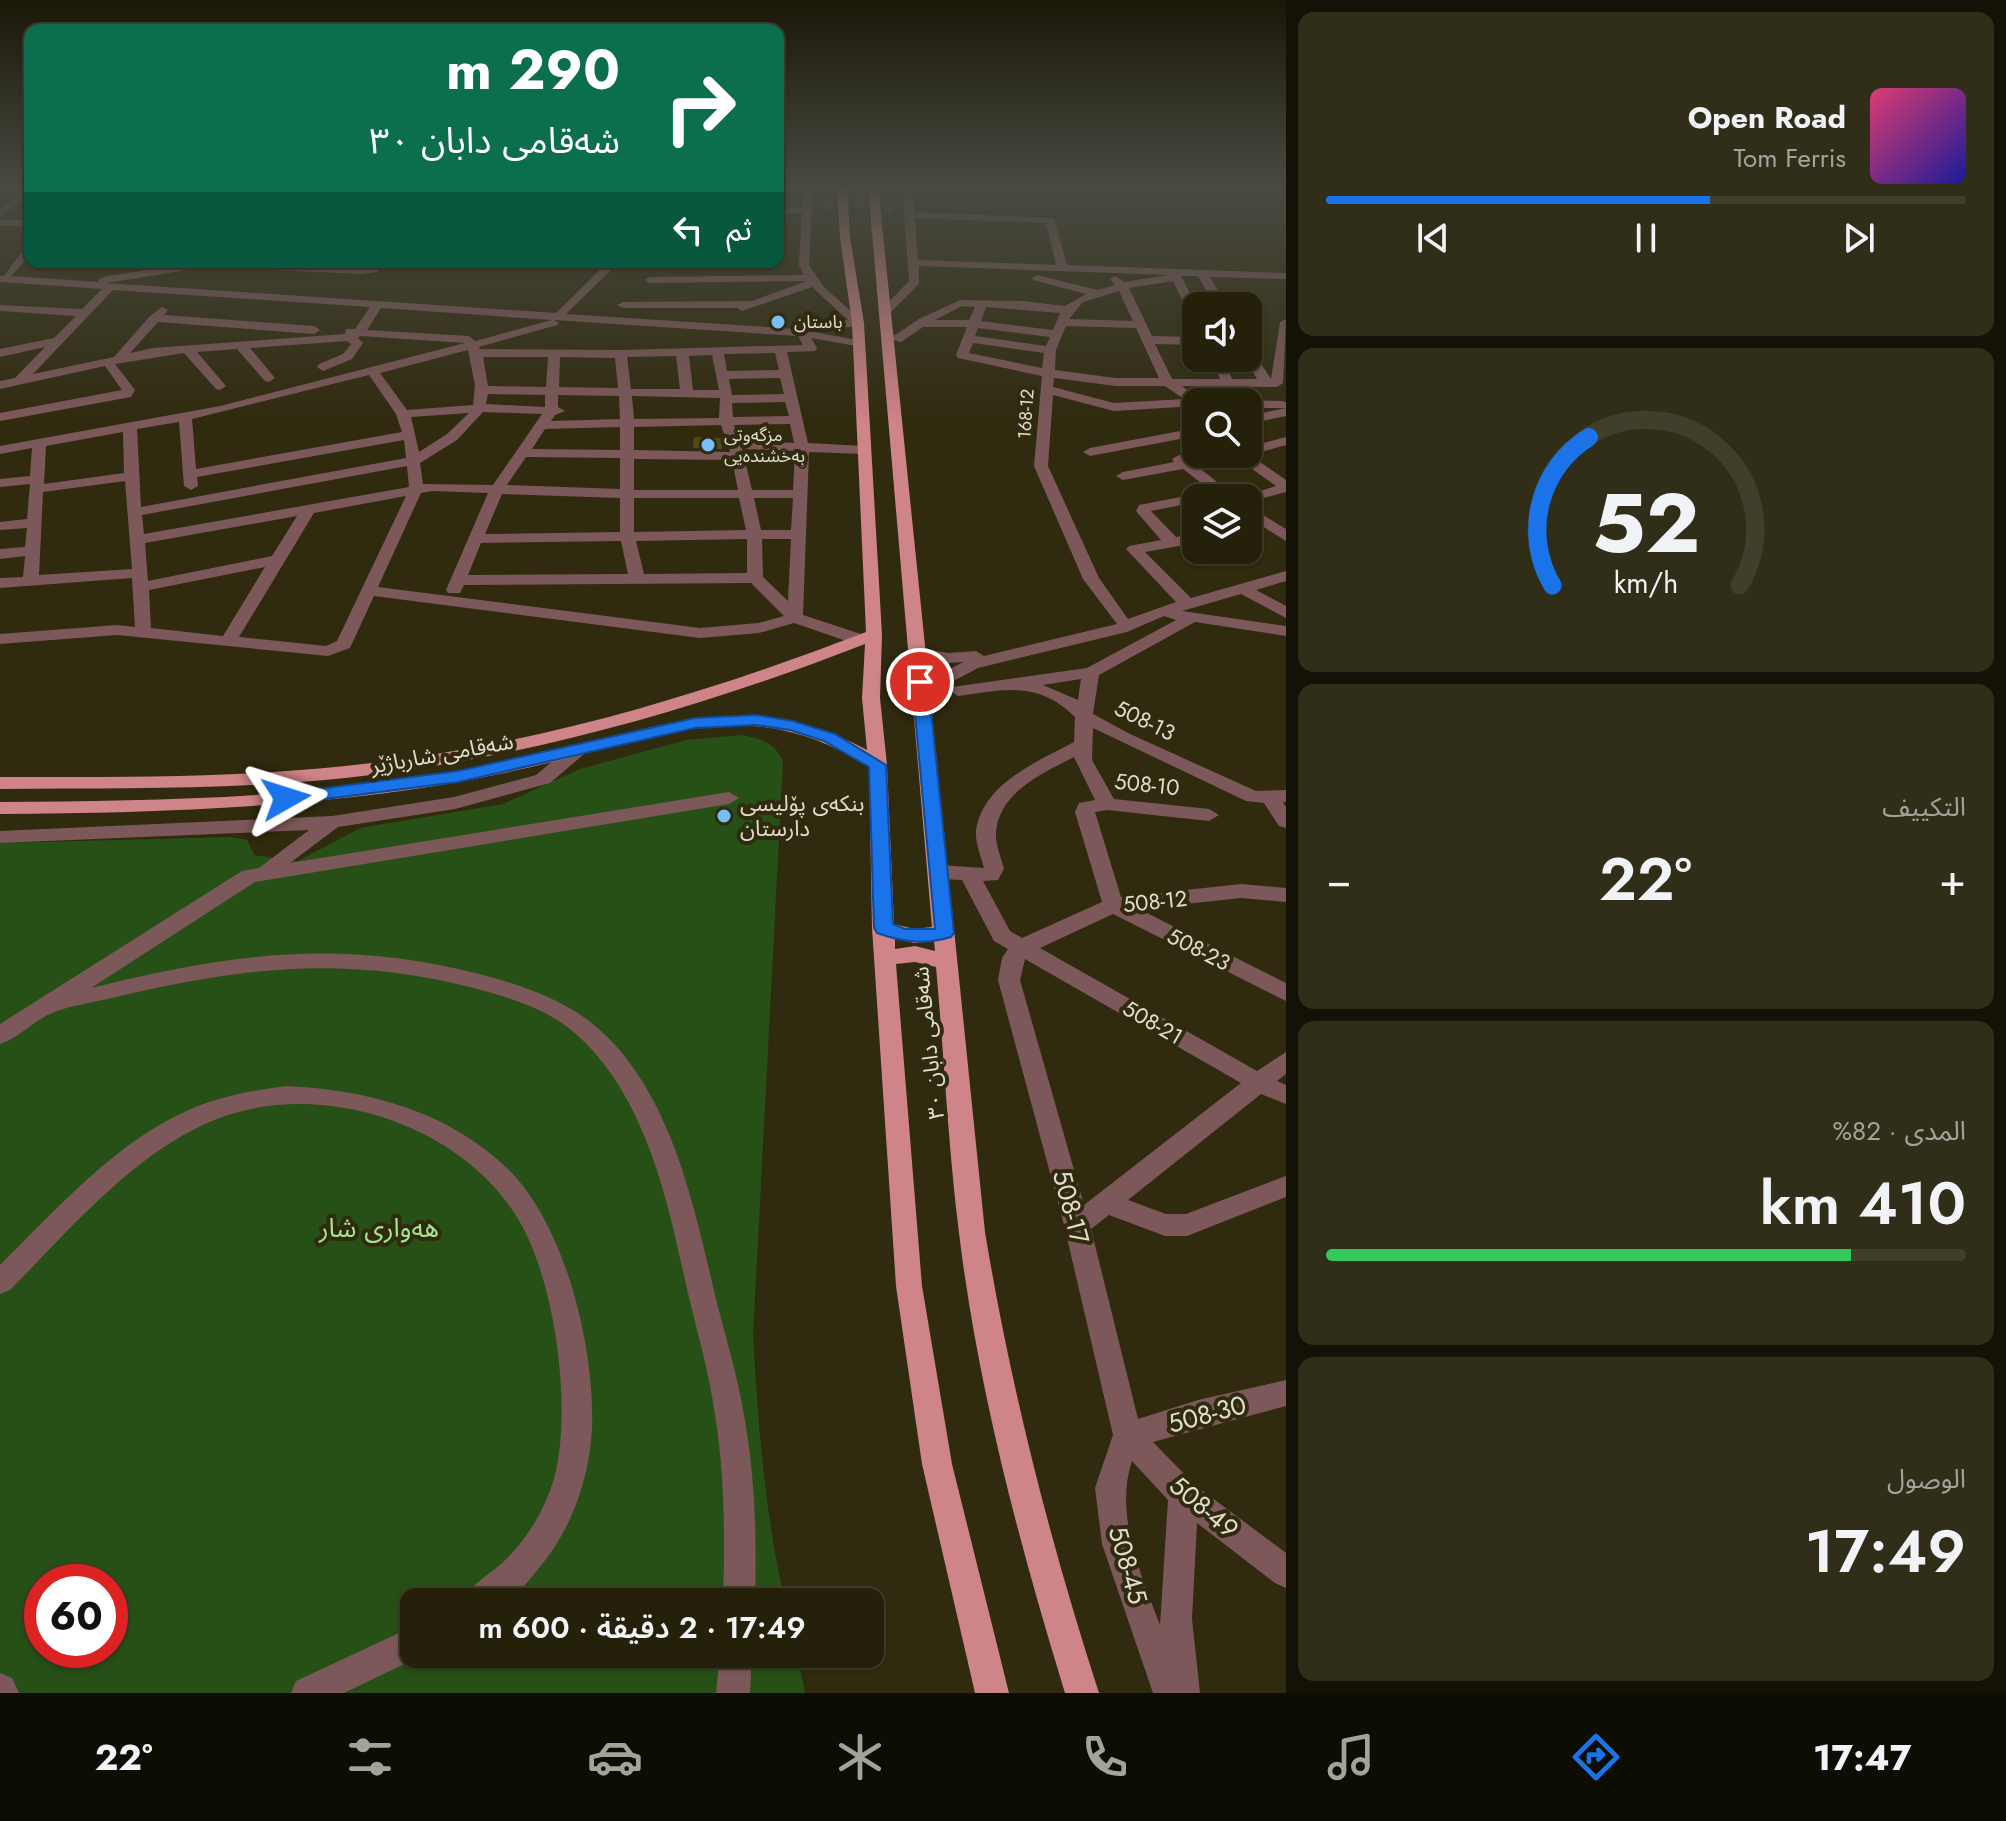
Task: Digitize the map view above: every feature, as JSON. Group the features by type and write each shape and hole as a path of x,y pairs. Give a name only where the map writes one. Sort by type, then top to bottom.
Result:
{"main road":[{"name":"شەقامی دابان ٣٠","path":"852,265 864,450 868,638 878,765 883,928 904,1236 917,1357 952,1534 992,1693"},
{"name":"شەقامی دابان ٣٠","path":"881,265 972,1232 994,1367 1025,1502 1082,1693"},
{"path":"862,413 883,418 896,415"},
{"name":"شەقامی شارباژێر","path":"0,783 273,778 447,759 551,738 648,713 767,676 868,638"},
{"name":"شەقامی شارباژێر","path":"0,808 160,807 306,797 434,780 695,723 756,720 793,726 829,737 878,765"},
{"path":"883,928 914,936 945,933"},
{"path":"885,958 915,954 946,962"}],"street":[{"path":"804,265 811,278 858,333"},
{"path":"906,265 915,282"},
{"path":"886,311 915,282 915,265"},
{"path":"943,265 1039,272 1095,293"},
{"path":"1039,272 1062,267 1175,274 1286,276"},
{"path":"20,380 85,313 104,284 179,268"},
{"path":"309,268 361,271 376,268"},
{"path":"0,450 185,417 477,346 566,316 609,268"},
{"path":"755,268 758,279"},
{"path":"1105,269 1122,286 1167,382 1182,392"},
{"path":"612,315 659,271"},
{"path":"1023,304 1039,272"},
{"path":"1202,273 1213,292"},
{"path":"1061,322 1095,293 1175,274"},
{"path":"1175,274 1184,292"},
{"path":"3,276 566,316 858,333"},
{"path":"650,280 811,278"},
{"path":"708,321 811,278"},
{"path":"104,284 177,292 266,295 497,314 612,315 858,333"},
{"path":"113,359 177,292"},
{"path":"982,302 962,355 1047,373 1116,382 1277,383 1286,323"},
{"path":"889,338 897,339 920,323 960,303 1023,304 1061,322"},
{"path":"623,305 753,304"},
{"path":"0,385 113,359 187,349 241,346 286,348 355,334 377,305"},
{"path":"0,308 85,313"},
{"path":"135,512 413,461 443,445 480,408 482,390 477,346 499,322 497,314"},
{"path":"154,318 355,334 554,355 811,348 803,330"},
{"name":"168-12","path":"1061,322 1050,350 1041,466 1091,579 1121,620"},
{"path":"920,323 1141,325"},
{"path":"323,367 346,358 355,350 355,334"},
{"path":"0,337 1,353 60,340"},
{"path":"970,339 1050,350"},
{"path":"1148,340 1182,341"},
{"path":"241,346 269,378"},
{"path":"187,349 220,386"},
{"path":"780,349 802,447 795,618"},
{"path":"717,351 726,396 726,422 754,534 755,578 795,618 868,638"},
{"path":"682,352 687,394"},
{"path":"621,354 629,457 627,535 637,580"},
{"path":"449,601 496,491 551,411 554,355"},
{"path":"0,417 126,394 129,390 117,374 113,359"},
{"path":"0,639 117,630 328,651 344,644 416,489 410,435 403,414 373,372"},
{"path":"1223,372 1228,383"},
{"path":"1258,372 1265,383"},
{"path":"0,395 117,374"},
{"path":"722,375 786,374"},
{"path":"1046,389 1114,407 1182,403"},
{"path":"482,390 792,398"},
{"path":"1262,404 1286,405"},
{"path":"403,414 480,408 726,422 796,420"},
{"path":"1262,417 1286,412"},
{"path":"185,417 192,502"},
{"path":"540,425 627,417"},
{"path":"130,427 130,476 142,580 143,631"},
{"path":"190,474 410,435"},
{"path":"1090,452 1182,435"},
{"path":"1155,441 1182,461"},
{"path":"1262,447 1286,441"},
{"path":"31,581 39,443"},
{"path":"523,453 629,457 802,447 864,450"},
{"path":"1123,476 1182,465"},
{"path":"1191,468 1212,484"},
{"path":"1256,468 1284,490"},
{"path":"0,483 37,484 130,476"},
{"path":"137,540 416,489 800,494"},
{"path":"1262,495 1284,490"},
{"path":"1171,541 1143,511 1144,508 1182,501"},
{"path":"229,639 310,507"},
{"path":"1262,518 1282,529"},
{"path":"0,526 36,523"},
{"path":"1262,530 1282,529"},
{"path":"474,539 798,534"},
{"path":"1182,540 1138,547 1135,552 1191,611"},
{"path":"0,554 33,551"},
{"path":"0,583 142,580 277,560"},
{"path":"458,580 755,578"},
{"path":"958,691 1091,673 1191,611 1284,579"},
{"path":"1245,590 1286,613"},
{"path":"369,591 700,633 759,628 795,618"},
{"path":"917,651 940,657 968,657 1121,620 1191,611 1286,631"},
{"path":"922,713 935,688 960,669 1121,628 1157,613"},
{"path":"1091,673 1084,716 1083,760 1090,778 1107,804"},
{"name":"508-13","path":"1020,682 1068,700 1084,716 1124,738 1270,797"},
{"path":"938,872 991,875 994,869 986,832 996,802 1014,784 1082,745"},
{"path":"0,837 332,822 510,791 543,779 576,751"},
{"path":"1270,797 1286,822"},
{"path":"0,1035 237,882 265,872 439,847 729,798"},
{"name":"508-10","path":"1113,905 1085,812 1092,804 1209,815"},
{"path":"265,872 332,822"},
{"name":"508-21","path":"969,874 1002,936 1256,1081 1286,1095"},
{"name":"508-12","path":"1022,947 1113,905 1241,891 1286,895"},
{"name":"508-23","path":"1113,905 1286,993"},
{"name":"508-17","path":"1022,947 1013,958 1009,980 1077,1225 1128,1436"},
{"path":"44,1007 189,973 286,960 327,959 429,970 512,991 551,1007 586,1029 610,1055 632,1090 656,1139 688,1231 730,1417 741,1557 740,1588"},
{"path":"1077,1225 1256,1081 1286,1061"},
{"path":"0,1282 114,1172 163,1135 202,1114 245,1101 289,1094 330,1096 385,1107 445,1136 499,1177 528,1214 555,1281 573,1347 579,1434 572,1472 555,1518 530,1556 499,1588"},
{"path":"1105,1202 1165,1225 1187,1225 1286,1186"},
{"name":"508-30","path":"1128,1436 1198,1414 1286,1393"},
{"name":"508-49","path":"1128,1436 1184,1495 1286,1572"},
{"name":"508-45","path":"1128,1436 1115,1464 1112,1479 1110,1494 1114,1526 1124,1564 1170,1693"},
{"path":"1183,1693 1177,1658 1174,1596 1184,1495"},
{"path":"308,1693 400,1649"},
{"path":"733,1693 735,1668"}],"green space":[{"name":"هەواری شار","path":"740,735 772,746 783,763 753,1335 763,1469 782,1588 400,1588 400,1668 800,1668 805,1693 0,1693 0,843 231,837 247,840 254,855 298,861 360,828 503,804 580,769 686,740"}],"building":[{"name":"مزگەوتی بەخشندەیی","path":"694,437 722,438 722,449 693,448"}],"place":[{"name":"باستان","path":"778,322"},
{"name":"مزگەوتی بەخشندەیی","path":"708,445"},
{"name":"بنکەی پۆلیسی دارستان","path":"724,816"}],"route":[{"path":"286,798 458,776 695,723 756,720 793,726 829,737 878,765 883,928 903,935 925,937 945,933 920,682"}]}
